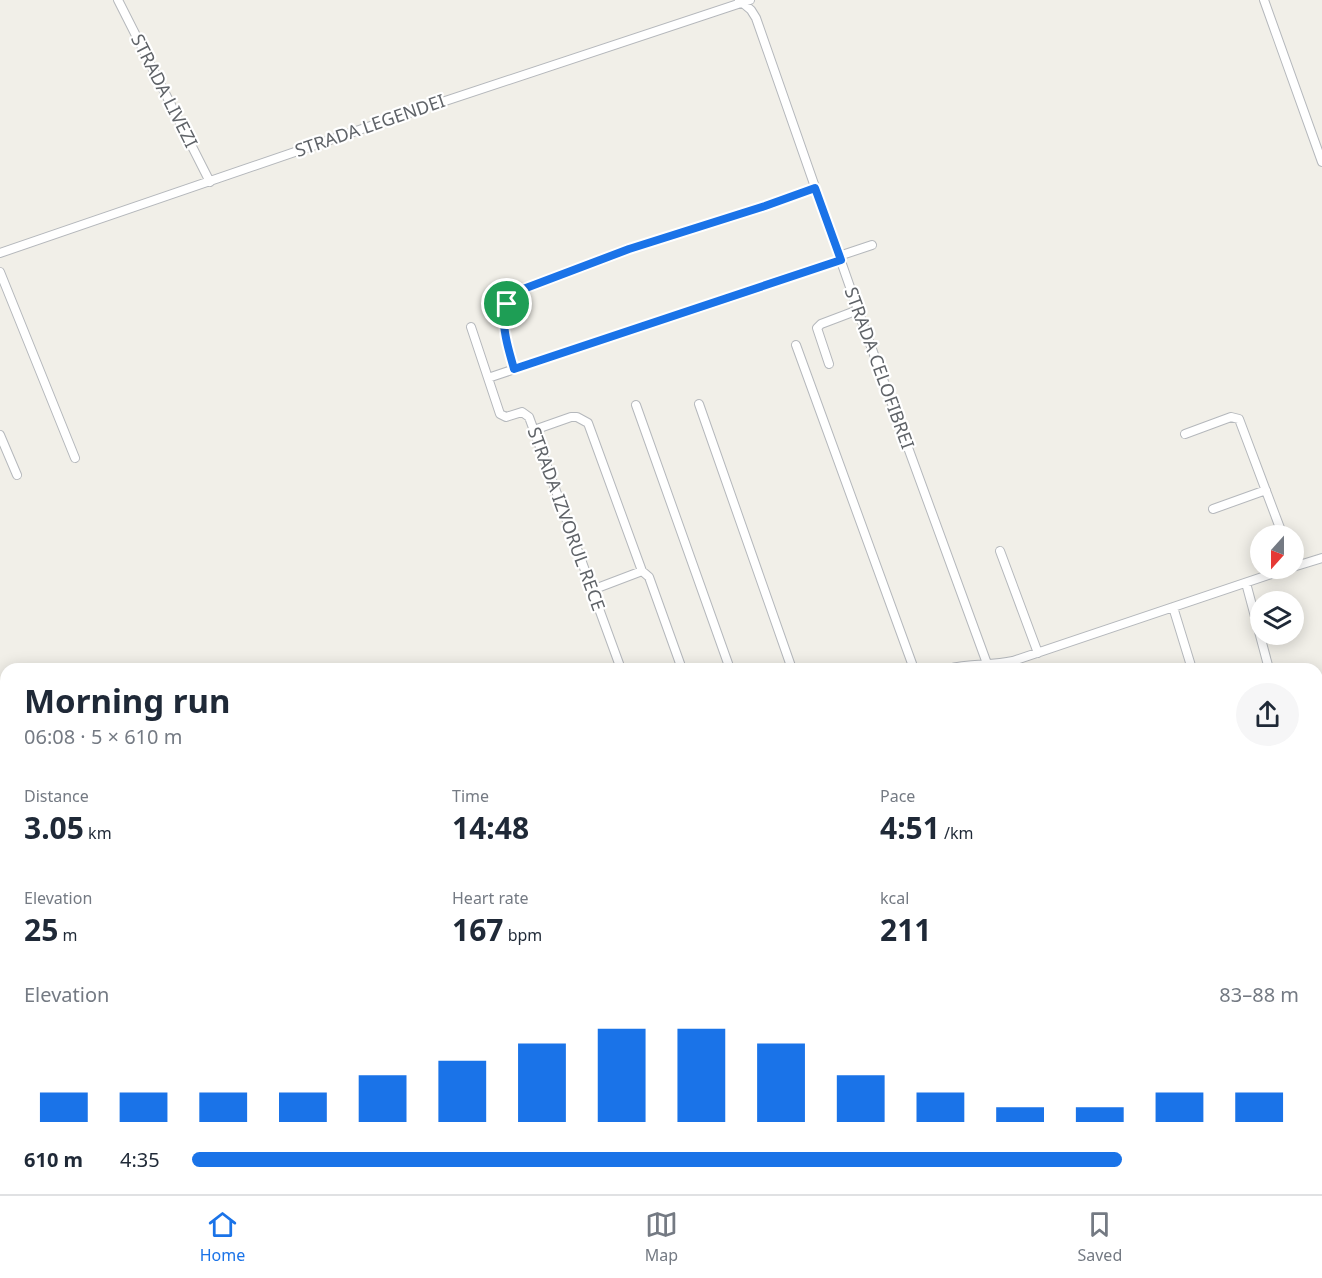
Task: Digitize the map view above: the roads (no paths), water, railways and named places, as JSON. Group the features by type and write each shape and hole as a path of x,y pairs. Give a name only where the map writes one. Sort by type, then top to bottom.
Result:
{"street":[{"name":"STRADA LIVEZI","path":"118,0 210,182"},
{"path":"1264,0 1322,162"},
{"name":"STRADA LEGENDEI","path":"0,253 743,1"},
{"name":"STRADA CELOFIBREI","path":"743,1 756,18 858,310 987,663"},
{"path":"514,369 503,324 507,304 518,291 629,249 815,188"},
{"path":"488,378 872,246"},
{"path":"0,272 75,458"},
{"path":"829,364 817,328 821,324 858,310"},
{"name":"STRADA IZVORUL RECE","path":"471,327 500,414 506,417 525,413 534,430 619,663"},
{"path":"796,345 912,663"},
{"path":"699,404 790,663"},
{"path":"636,405 728,663"},
{"path":"534,430 571,417 578,417 588,423 642,571 649,577 680,663"},
{"path":"1185,434 1235,417 1239,419 1279,525"},
{"path":"0,435 17,476"},
{"path":"1213,509 1266,490"},
{"path":"1000,550 1038,653"},
{"path":"1304,563 1322,558"},
{"path":"592,591 642,571"},
{"path":"1005,663 1258,579"},
{"path":"1246,583 1267,663"},
{"path":"1173,607 1190,663"}]}
